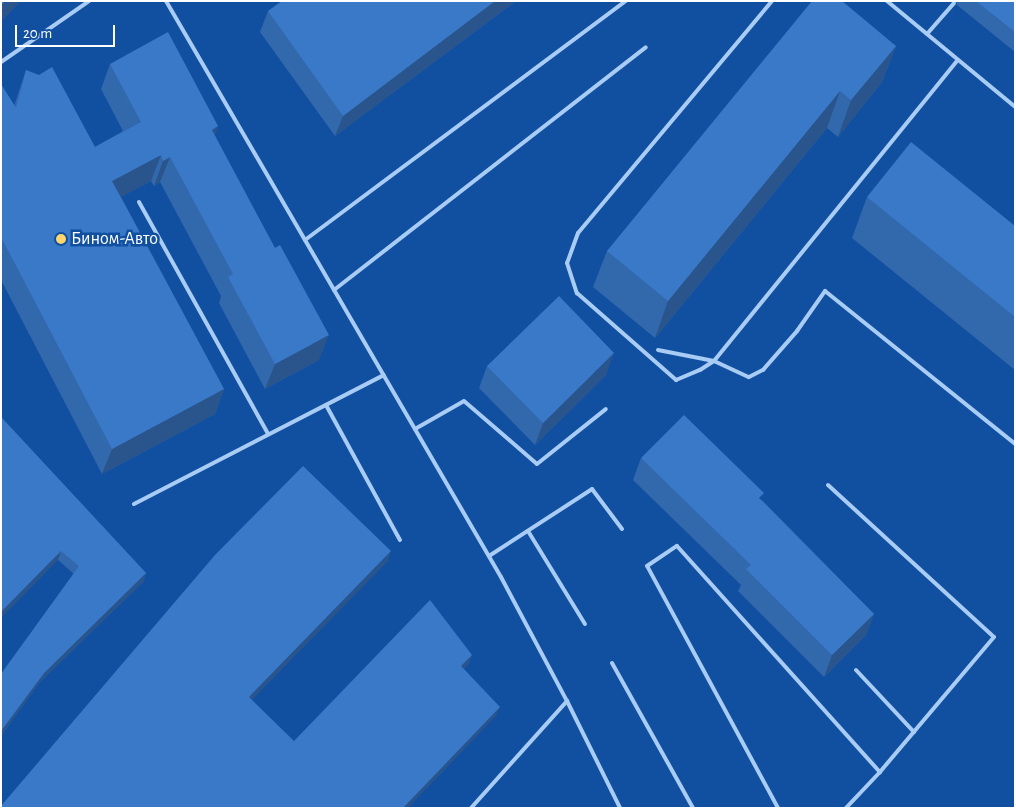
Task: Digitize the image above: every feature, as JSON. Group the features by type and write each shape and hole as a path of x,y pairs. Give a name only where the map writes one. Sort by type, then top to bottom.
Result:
{"lane":[{"path":"1,62 90,1"},
{"path":"166,1 489,556 567,701 620,808"},
{"path":"305,240 626,1"},
{"path":"772,1 578,233 567,263 577,293 676,380 700,370 714,361 958,60"},
{"path":"887,1 1015,107"},
{"path":"927,34 954,3"},
{"path":"334,290 646,47"},
{"path":"139,202 268,434"},
{"path":"658,350 714,361 749,377 763,370 797,331 826,291 1015,444"},
{"path":"134,504 384,375"},
{"path":"415,429 464,401 537,464 606,410"},
{"path":"326,405 400,540"},
{"path":"828,485 994,637 880,772 846,808"},
{"path":"489,556 592,489 622,529"},
{"path":"528,531 585,624"},
{"path":"778,808 647,566 677,546 880,772"},
{"path":"612,663 693,808"},
{"path":"856,670 914,732"},
{"path":"471,808 567,701"}],"building":[{"path":"282,1 495,1 343,116 268,11"},
{"path":"812,1 842,1 896,46 851,100 840,91 668,301 607,251"},
{"path":"976,1 1015,1 1015,32"},
{"name":"Бином-Авто","path":"168,32 218,126 212,130 275,248 280,245 329,335 275,364 228,277 233,274 170,157 163,161 161,155 112,181 224,389 112,449 1,237 1,84 16,108 26,70 39,75 52,67 95,147 141,122 110,64"},
{"path":"911,142 1015,226 1015,317 867,197"},
{"path":"559,296 614,353 543,423 487,366"},
{"path":"684,415 764,493 759,498 874,614 832,655 746,569 751,565 641,458"},
{"path":"1,417 146,573 44,673 1,731 1,674 79,566 61,551 1,612"},
{"path":"303,466 391,551 249,697 294,741 430,600 472,655 461,666 500,707 403,808 1,808 215,555"}],"place":[{"name":"Бином-Авто","path":"61,239"}]}
